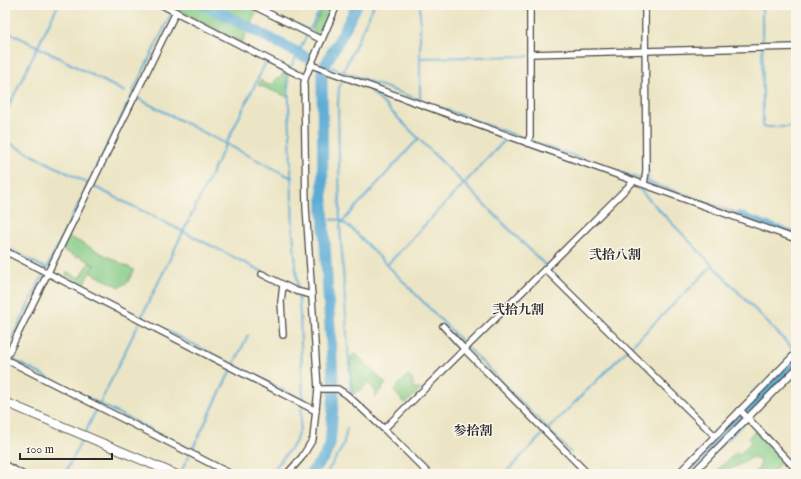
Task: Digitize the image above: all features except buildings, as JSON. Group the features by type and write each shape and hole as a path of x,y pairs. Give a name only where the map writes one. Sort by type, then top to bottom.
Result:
{"street":[{"path":"162,5 175,14 305,78"},
{"path":"252,5 322,40"},
{"path":"287,474 302,457 310,444 314,432 318,388 306,207 304,83 305,78 313,65 337,5"},
{"path":"529,140 530,5"},
{"path":"645,5 645,182"},
{"path":"175,14 5,359 231,474"},
{"path":"530,55 796,47"},
{"path":"313,65 529,140 634,181 645,182 796,239"},
{"path":"384,429 634,181"},
{"path":"5,251 316,411"},
{"path":"546,267 627,350 715,436"},
{"path":"262,274 298,292 312,294"},
{"path":"283,285 281,302 283,335"},
{"path":"443,326 588,474"},
{"path":"692,474 715,436 746,415 796,353"},
{"path":"683,472 702,457 796,369"},
{"path":"318,388 335,389 347,395 429,474"},
{"path":"5,402 175,474"},
{"path":"746,415 796,469"},
{"path":"5,465 22,474"}],"green space":[{"path":"169,5 198,5 247,31 242,43"},
{"path":"211,5 246,5 257,11 250,25"},
{"path":"324,5 333,5 319,36 313,32 314,30 312,29"},
{"path":"283,73 287,75 288,97 258,85 261,80 265,84 270,85 277,78 280,79"},
{"path":"68,236 134,270 128,282 120,287 91,273 95,265 79,256 77,257 62,250"},
{"path":"89,263 94,265 83,285 66,275 67,272 80,278"},
{"path":"355,353 386,384 375,397 376,392 368,383 354,395 352,393 350,358"},
{"path":"408,375 413,381 414,389 421,389 405,404 393,390"},
{"path":"757,430 784,459 771,474 752,474 759,468 761,462 753,457 731,469 718,469 737,452 740,454 751,442 748,438"}],"waterway":[{"path":"5,114 58,5"},
{"path":"155,5 288,73"},
{"path":"205,5 308,58"},
{"path":"309,31 322,5"},
{"path":"310,474 325,456 330,445 334,393 323,211 322,72 357,5"},
{"path":"343,72 374,5"},
{"path":"420,5 420,100"},
{"path":"762,5 763,127 796,127"},
{"path":"132,94 171,14"},
{"path":"296,24 310,31"},
{"path":"5,30 125,92"},
{"path":"303,401 300,316 293,231 288,73 306,37"},
{"path":"420,58 529,56"},
{"path":"141,318 266,62"},
{"path":"325,65 509,133 739,214"},
{"path":"340,220 338,102 339,88 342,81"},
{"path":"368,88 561,281"},
{"path":"46,270 131,97"},
{"path":"139,99 292,178"},
{"path":"343,221 418,139"},
{"path":"387,265 506,139"},
{"path":"5,141 89,184"},
{"path":"648,171 648,182"},
{"path":"93,186 261,271"},
{"path":"641,187 640,190 794,350"},
{"path":"739,214 796,235"},
{"path":"323,219 340,220 351,228 571,453"},
{"path":"342,221 340,225 351,393"},
{"path":"5,247 47,269"},
{"path":"548,429 713,265"},
{"path":"51,272 303,400"},
{"path":"7,349 44,273"},
{"path":"100,403 139,323"},
{"path":"233,366 248,335"},
{"path":"9,358 238,474"},
{"path":"687,474 796,364"},
{"path":"192,450 231,370"},
{"path":"270,474 295,443 300,428 302,407"},
{"path":"86,431 96,410"},
{"path":"326,474 343,446 347,428"},
{"path":"504,474 545,432"},
{"path":"65,474 82,439"},
{"path":"181,472 189,455"}],"district":[{"name":"弐拾八割","path":"615,255"},
{"name":"弐拾九割","path":"518,310"},
{"name":"参拾割","path":"473,431"}]}
